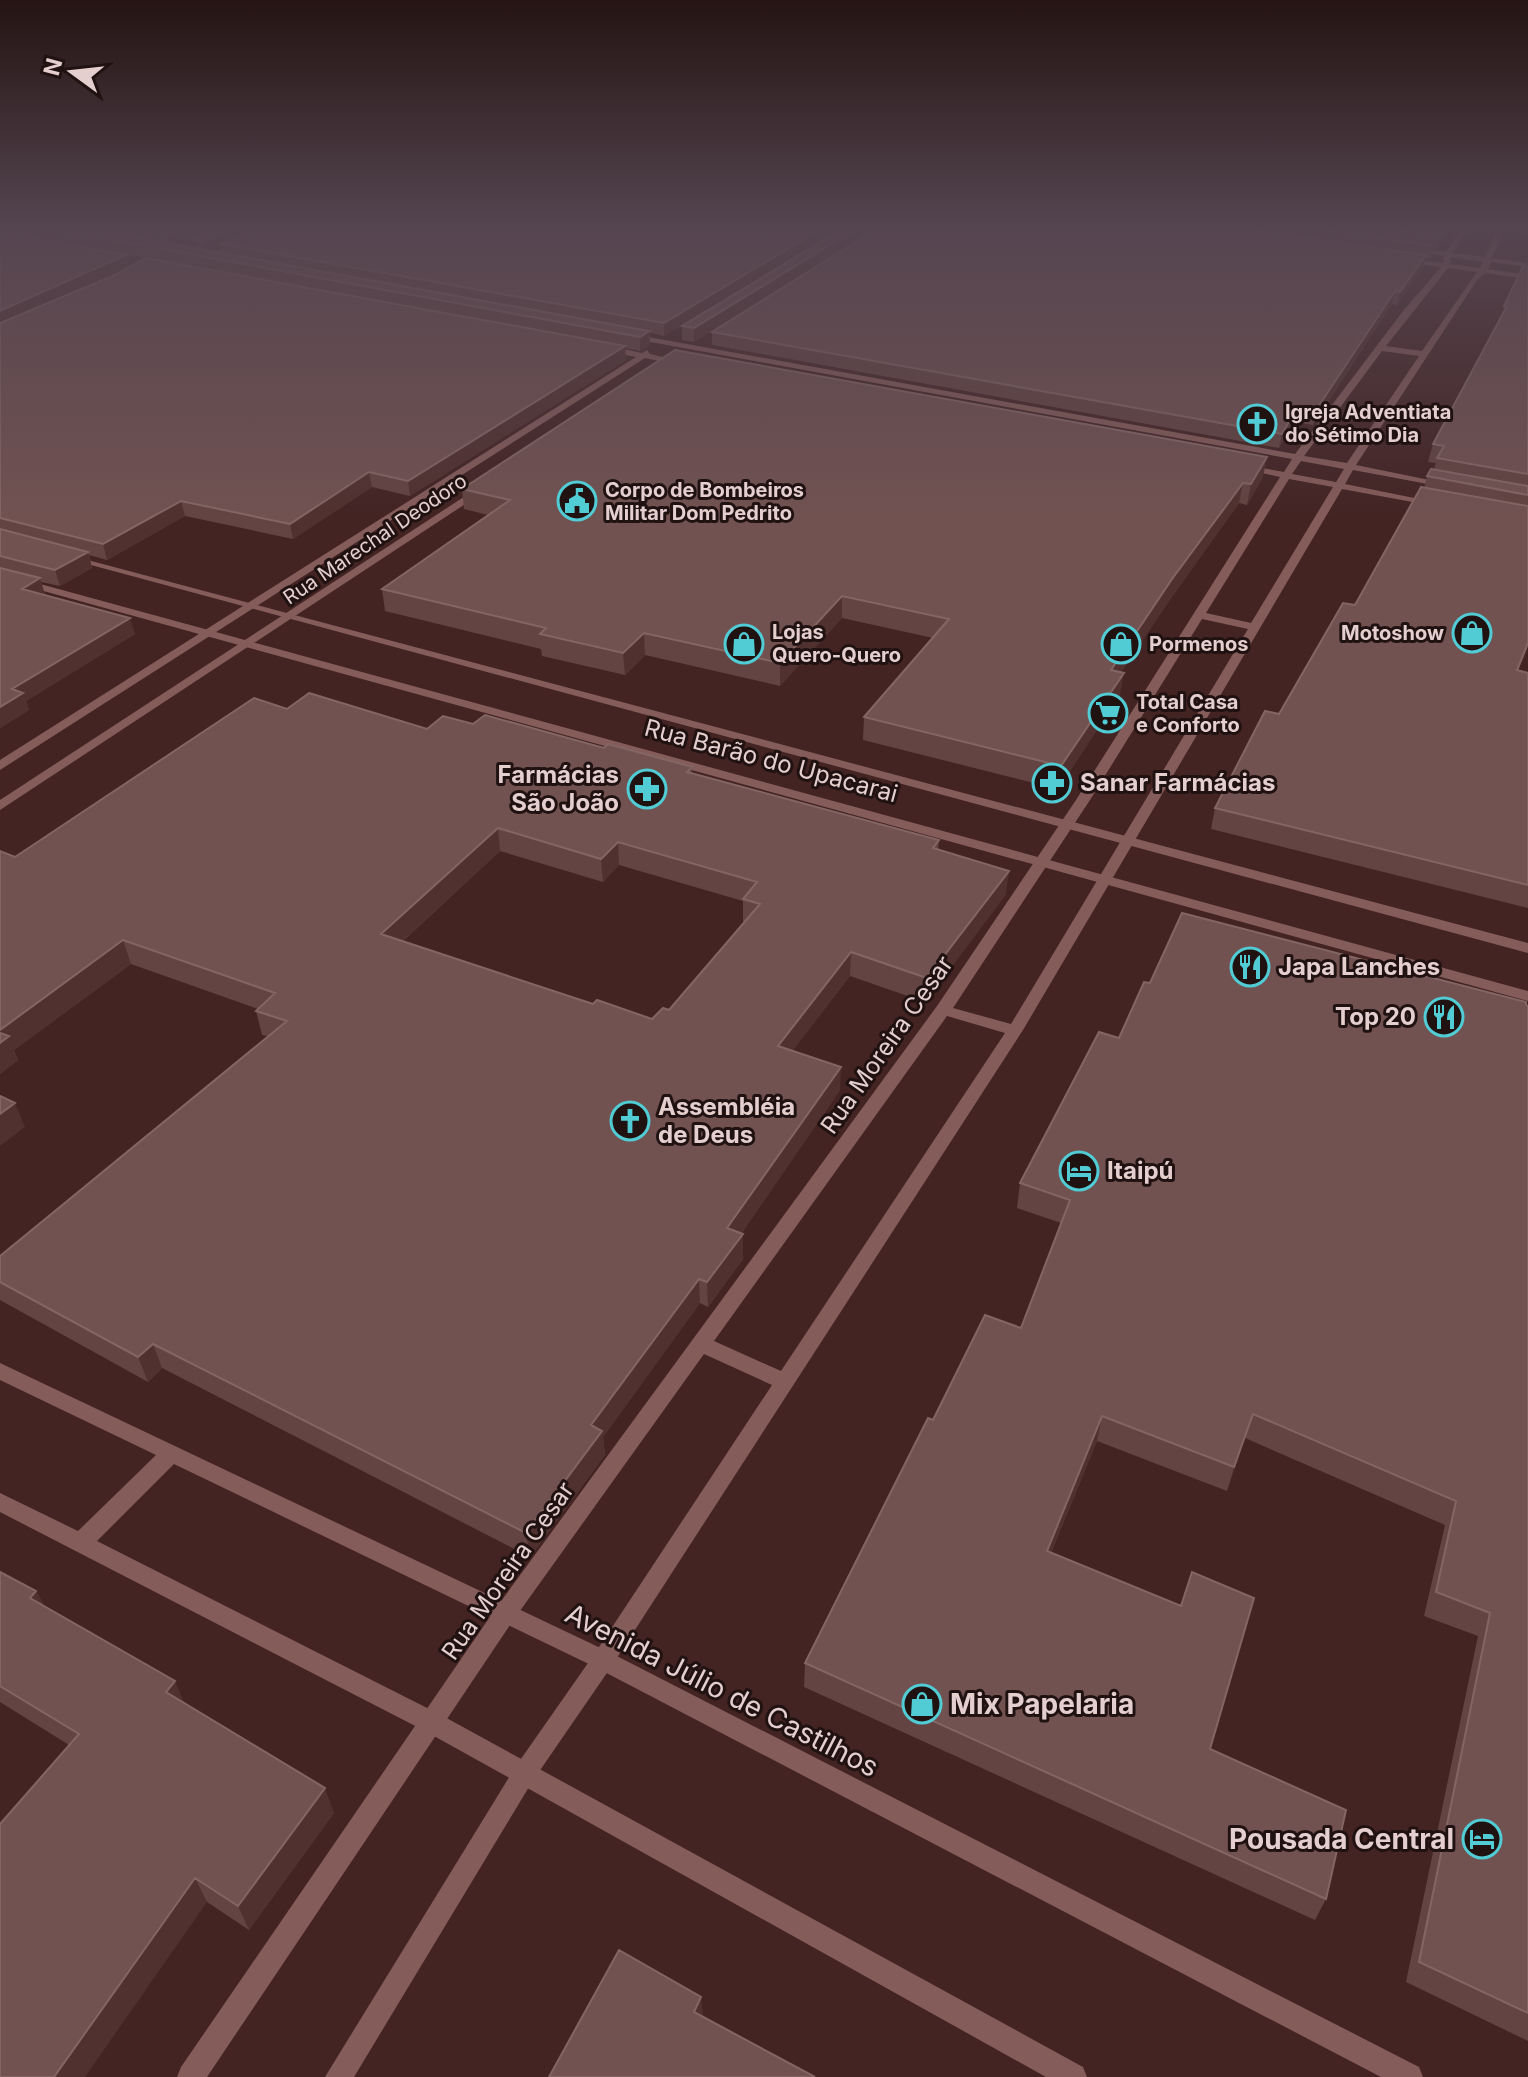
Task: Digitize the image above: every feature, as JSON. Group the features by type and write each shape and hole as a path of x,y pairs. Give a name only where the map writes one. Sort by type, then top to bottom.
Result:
{"street":[{"name":"Rua Moreira Cesar","path":"191,2077 504,1615 943,1010 1068,824 1298,457 1399,323"},
{"path":"339,2077 524,1774 603,1660 1015,1030 1339,485 1445,323"},
{"path":"624,334 1454,486"},
{"name":"Rua Marechal Deodoro","path":"0,766 470,471 679,334"},
{"path":"662,369 712,338"},
{"path":"600,348 689,364"},
{"path":"1382,348 1425,354"},
{"path":"832,381 845,373"},
{"path":"1240,467 1446,505"},
{"name":"Rua Marechal Deodoro","path":"0,806 487,486"},
{"name":"Rua Barão do Upacarai","path":"59,554 1528,948"},
{"name":"Rua Barão do Upacarai","path":"0,576 1528,996"},
{"path":"1197,615 1253,627"},
{"path":"943,1010 1015,1030"},
{"path":"701,1344 785,1382"},
{"name":"Avenida Júlio de Castilhos","path":"0,1371 603,1660 1409,2077"},
{"path":"80,1543 171,1454"},
{"path":"0,1502 433,1723 1073,2077"}],"building":[{"path":"0,323 499,323 625,346 408,481 369,472 290,524 181,501 103,544 0,518"},
{"path":"564,323 605,323 649,331 640,337"},
{"path":"687,323 702,323 694,328 682,326"},
{"path":"726,323 1374,323 1316,410 1297,408 1282,434 712,332"},
{"path":"1498,323 1528,323 1528,474 1437,458 1444,446 1433,444"},
{"path":"675,350 1267,457 1251,484 1243,483 1172,579 1111,670 1124,673 1061,766 864,717 949,619 842,596 780,663 644,633 623,653 540,634 546,628 382,589 510,500 462,489"},
{"path":"1431,469 1528,486 1528,495 1427,476"},
{"path":"1421,487 1528,506 1528,643 1517,670 1528,673 1528,885 1215,808 1265,711 1279,714 1343,603 1355,605"},
{"path":"0,529 88,552 55,570 0,556"},
{"path":"0,568 40,578 22,589 130,618 12,689 23,693 0,707"},
{"path":"309,693 427,729 443,716 473,724 485,715 604,748 608,744 692,767 687,772 939,840 933,848 1009,871 927,978 851,952 778,1046 841,1067 727,1228 743,1234 707,1282 699,1279 591,1425 602,1431 526,1533 153,1344 138,1357 0,1282 0,1256 287,1021 256,1011 275,993 123,940 0,1030 0,851 15,857 254,698 287,709","holes":["498,828 601,859 618,842 757,882 743,899 760,904 669,1010 663,1008 652,1019 597,1000 593,1004 381,934"]},
{"path":"1182,913 1526,1002 1528,1006 1528,2013 1419,1962 1490,1613 1436,1592 1456,1501 1253,1414 1234,1467 1102,1416 1047,1551 1181,1606 1192,1572 1254,1598 1210,1749 1346,1810 1326,1899 805,1663 928,1418 933,1420 985,1315 1021,1328 1070,1200 1020,1183 1099,1032 1119,1038 1144,982 1150,983"},
{"path":"0,1033 9,1036 0,1043"},
{"path":"0,1096 15,1103 0,1114"},
{"path":"0,1572 36,1591 30,1598 175,1681 166,1692 325,1788 238,1906 195,1878 54,2077 0,2077 0,1824 79,1734 0,1686"},
{"path":"619,1950 701,1997 694,2012 815,2077 549,2077"}],"place":[{"name":"Igreja Adventiata do Sétimo Dia","path":"1257,424"},
{"name":"Corpo de Bombeiros Militar Dom Pedrito","path":"577,501"},
{"name":"Motoshow","path":"1472,633"},
{"name":"Lojas Quero-Quero","path":"744,644"},
{"name":"Pormenos","path":"1121,644"},
{"name":"Total Casa e Conforto","path":"1108,713"},
{"name":"Sanar Farmácias","path":"1052,783"},
{"name":"Farmácias São João","path":"647,789"},
{"name":"Japa Lanches","path":"1250,967"},
{"name":"Top 20","path":"1444,1017"},
{"name":"Assembléia de Deus","path":"630,1121"},
{"name":"Itaipú","path":"1079,1171"},
{"name":"Mix Papelaria","path":"922,1704"},
{"name":"Pousada Central","path":"1482,1839"}]}
